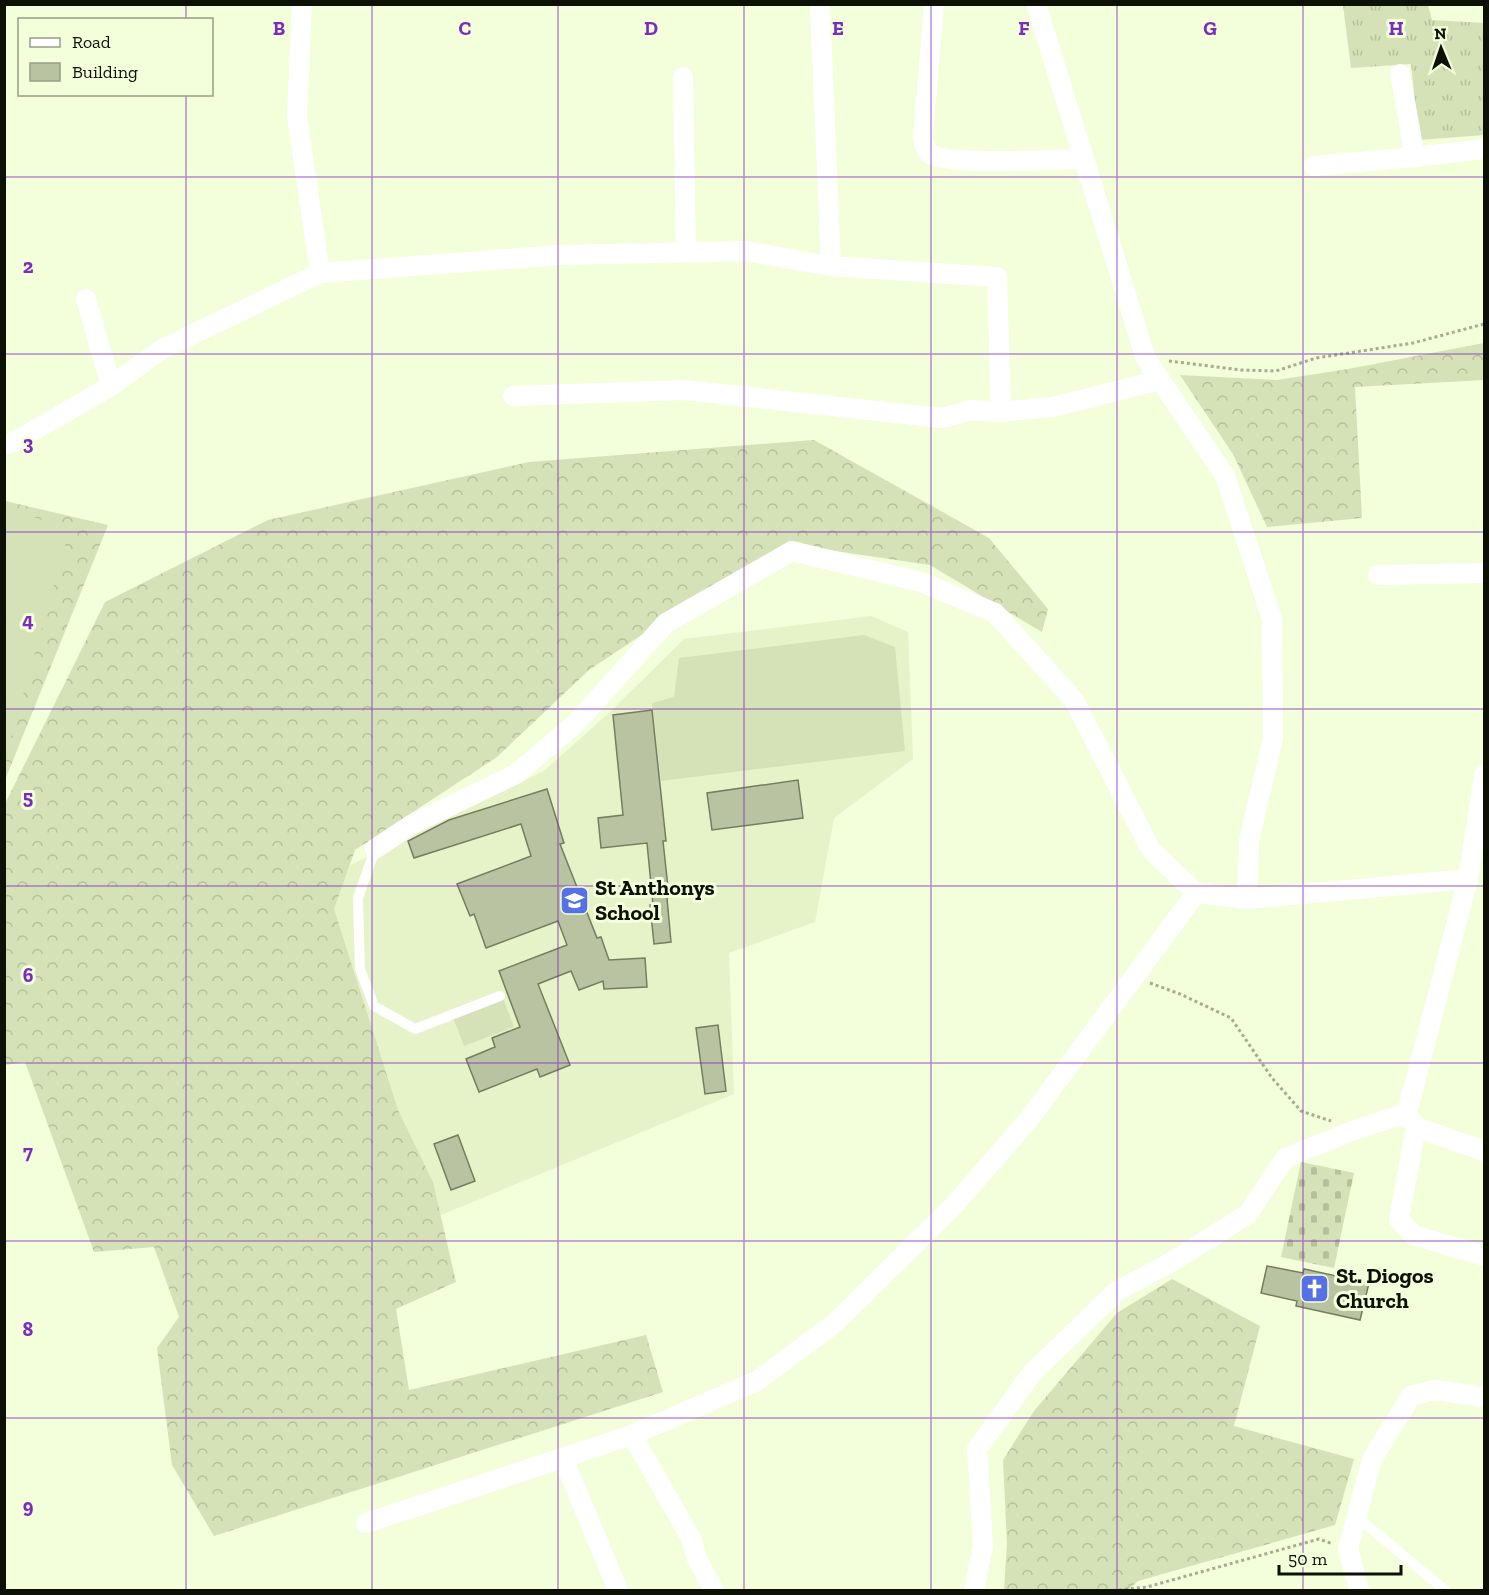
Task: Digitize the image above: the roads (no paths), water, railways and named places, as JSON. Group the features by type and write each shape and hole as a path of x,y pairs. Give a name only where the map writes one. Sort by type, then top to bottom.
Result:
{"street":[{"path":"302,4 297,116 320,273"},
{"path":"820,4 831,266"},
{"path":"934,4 923,136 926,150 932,156 968,161 1084,159"},
{"path":"1036,4 1146,358 1225,476 1272,619 1273,738 1249,841 1247,899"},
{"path":"1400,74 1415,157"},
{"path":"683,77 686,252"},
{"path":"1314,166 1485,149"},
{"path":"4,445 14,442 111,386 162,349 320,273 560,255 746,251 831,266 997,277 1001,412"},
{"path":"86,299 111,386"},
{"path":"513,396 684,390 942,418 972,410 1001,412 1053,407 1160,380"},
{"path":"375,849 411,825 516,774 575,724 666,623 792,551 921,582 995,613 1074,700 1151,850 1197,893 1247,899 1468,879"},
{"path":"1378,575 1485,573"},
{"path":"1485,776 1480,836 1412,1120 1400,1219 1413,1235 1485,1256"},
{"path":"366,1523 632,1435 757,1381 835,1323 957,1203 1030,1118 1197,893"},
{"path":"968,1590 983,1546 977,1449 1032,1373 1116,1292 1175,1260 1248,1214 1285,1158 1355,1130 1412,1120 1485,1151"},
{"path":"1359,1590 1348,1549 1372,1459 1411,1396 1435,1390 1485,1397"},
{"path":"632,1435 691,1538 697,1559 714,1590"},
{"path":"564,1458 611,1589"}],"lane":[{"path":"375,849 358,898 360,969 374,1006 415,1029 500,996"},
{"path":"1357,1517 1445,1590"}],"place":[{"name":"St Anthonys School","path":"574,900"},
{"name":"St. Diogos Church","path":"1315,1288"}]}
